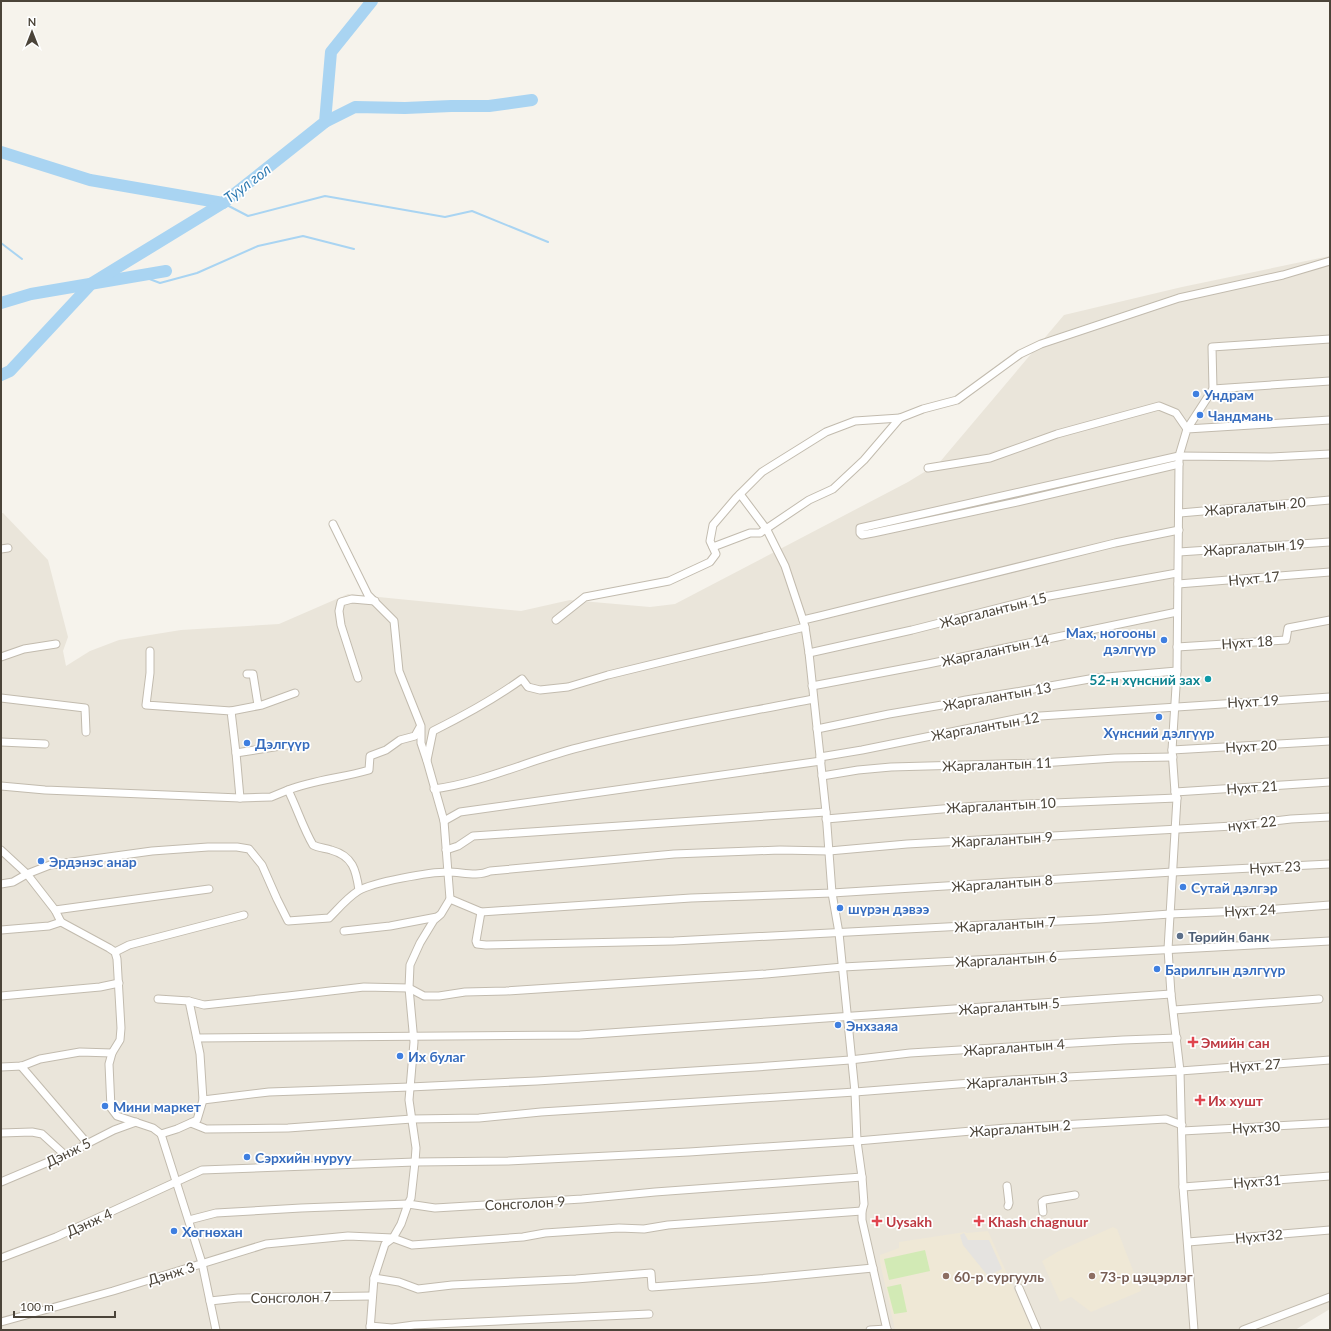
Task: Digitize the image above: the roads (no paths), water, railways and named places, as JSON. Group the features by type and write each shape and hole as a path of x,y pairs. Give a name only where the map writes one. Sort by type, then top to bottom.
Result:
{"street":[{"path":"556,620 585,597 669,581 710,562 716,554 710,541 713,525 740,494 762,472 826,432 855,421 900,418 922,409 957,400 1020,354 1041,344 1179,298 1283,275 1330,262"},
{"path":"1194,1330 1183,1187 1180,1071 1171,994 1168,949 1176,795 1172,753 1177,671 1177,572 1180,513 1179,460 1187,429 1213,389 1212,348 1330,339"},
{"path":"1213,389 1330,382"},
{"path":"928,468 990,458 1057,434 1159,406 1176,413 1187,429"},
{"path":"713,547 750,533 760,533 809,500 833,489 864,460 900,418"},
{"path":"1187,429 1330,420"},
{"path":"1077,483 1017,502 873,533 862,535 860,533 860,528 1015,493 1077,483 1179,460 1330,454"},
{"path":"1015,493 1017,502"},
{"path":"740,494 766,529 786,566 804,624 809,653 826,816 832,893 843,967 850,1060 855,1092 857,1141 864,1204 862,1220 887,1329 870,1330"},
{"name":"Жаргалатын 20","path":"1180,513 1330,500"},
{"path":"333,524 368,595 394,621 399,671 420,726 421,743 444,821 450,899 420,943 410,965 409,988 413,1036 409,1100 416,1148 415,1162 411,1198 401,1224 393,1238 385,1244 374,1278 370,1328 649,1314"},
{"path":"427,760 433,731 496,698 522,679 528,687 540,690 568,687 608,674 1115,543 1179,530"},
{"name":"Жаргалатын 19","path":"1179,552 1330,542"},
{"name":"Жаргалантын 15","path":"809,653 912,630 1038,598 1177,572"},
{"name":"Нүхт 17","path":"1178,584 1330,572"},
{"path":"358,678 341,625 339,611 341,602 352,599 375,601"},
{"name":"Жаргалантын 14","path":"812,686 1178,612"},
{"name":"Нүхт 18","path":"1177,647 1286,640 1288,628 1330,620"},
{"path":"1,657 24,649 56,644"},
{"path":"150,651 150,672 146,705 231,712 295,694"},
{"name":"Жаргалантын 13","path":"817,729 889,714 942,706 966,700 1095,678 1177,671"},
{"path":"247,674 253,674 258,705"},
{"name":"Нүхт 19","path":"1175,706 1330,697"},
{"path":"1,698 85,708 86,732"},
{"path":"434,789 473,781 584,746 697,721 813,699"},
{"name":"Жаргалантын 12","path":"444,821 460,812 820,759 1025,717 1175,706"},
{"path":"231,712 240,798"},
{"path":"1,786 45,790 240,798 272,797 288,790 318,781 352,775 369,770 370,756 386,750 400,740 415,736 420,726"},
{"name":"Нүхт 20","path":"1172,753 1330,741"},
{"path":"1,742 45,744"},
{"path":"236,753 287,745"},
{"name":"Жаргалантын 11","path":"822,776 858,770 891,767 1041,763 1172,753"},
{"name":"Нүхт 21","path":"1176,795 1330,782"},
{"path":"1,884 13,882 27,874 50,865 144,852 237,846 249,848 262,865 288,921 329,918 341,905 359,890 357,878 349,859 341,853 313,845 288,790"},
{"name":"Жаргалантын 10","path":"446,850 458,846 473,836 1176,795"},
{"name":"нүхт 22","path":"1175,829 1233,826 1291,819 1330,817"},
{"name":"Жаргалантын 9","path":"359,890 376,884 426,874 448,872 484,874 490,871 674,854 780,850 829,851 907,844 1175,829"},
{"path":"1,850 27,874 56,910 61,922 114,952 117,959 121,1028 120,1040 112,1054 109,1064 111,1108 117,1116 153,1128 161,1134 202,1263 216,1330"},
{"name":"Нүхт 23","path":"1173,872 1330,864"},
{"name":"Жаргалантын 8","path":"481,912 691,898 832,893 1173,872"},
{"path":"56,910 209,889"},
{"path":"450,899 481,912"},
{"name":"Нүхт 24","path":"1170,914 1265,910 1330,905"},
{"name":"Жаргалантын 7","path":"481,912 476,941 477,944 486,945 674,941 1170,914"},
{"path":"114,952 129,945 244,915"},
{"path":"344,931 390,926 438,917"},
{"path":"1,930 49,926 61,922"},
{"name":"Жаргалантын 6","path":"409,988 424,996 439,996 465,992 506,991 843,967 1330,941"},
{"path":"1,996 100,987 119,983"},
{"path":"158,999 189,1001 204,1005 364,987 409,988"},
{"name":"Жаргалантын 5","path":"197,1038 580,1035 1171,994"},
{"path":"1174,1010 1319,999"},
{"path":"161,1134 198,1120 203,1100 200,1054 189,1001"},
{"name":"Жаргалантын 4","path":"203,1100 269,1092 537,1081 850,1060 910,1054 1123,1040 1177,1038"},
{"path":"1,1067 21,1066 40,1059 80,1052 112,1054"},
{"name":"Нүхт 27","path":"1180,1071 1330,1060"},
{"path":"21,1066 87,1143"},
{"name":"Жаргалантын 3","path":"191,1123 206,1130 281,1128 412,1119 479,1118 541,1112 855,1092 1010,1080 1180,1071"},
{"name":"Жаргалантын 2","path":"415,1162 516,1160 689,1152 857,1141 1006,1128 1166,1118 1182,1128"},
{"name":"Дэнж 5","path":"1,1182 65,1155 114,1130 136,1122"},
{"name":"Нүхт30","path":"1182,1128 1330,1123"},
{"path":"1,1133 32,1132 42,1134 65,1155"},
{"name":"Дэнж 4","path":"1,1258 56,1237 202,1170 415,1162"},
{"name":"Нүхт31","path":"1183,1187 1330,1176"},
{"name":"Сонсголон 9","path":"189,1220 216,1214 247,1211 408,1204 435,1208 582,1200 655,1192 862,1177"},
{"path":"1007,1186 1008,1206"},
{"path":"1043,1212 1042,1202 1045,1200 1074,1195"},
{"name":"Дэнж 3","path":"1,1322 113,1291 266,1244 348,1236 393,1238 412,1245 523,1237 545,1233 619,1228 644,1229 668,1224 862,1211"},
{"name":"Нүхт32","path":"1188,1242 1330,1230"},
{"path":"374,1278 399,1282 418,1289 452,1285 576,1279 651,1273 652,1287 873,1268"},
{"path":"1019,1288 1037,1330"},
{"name":"Сонсголон 7","path":"210,1301 238,1298 372,1296"},
{"path":"1243,1330 1330,1297"}],"waterway":[{"name":"Туул гол","path":"1,152 90,180 223,203 325,122 331,52 372,1"},
{"path":"325,122 355,107 405,108 489,106 532,100"},
{"path":"223,203 248,216 325,196 445,217 472,211 548,242"},
{"path":"1,375 10,371 92,283 223,203"},
{"path":"139,275 160,283 197,273 258,246 303,236 354,249"},
{"path":"1,243 22,259"},
{"path":"1,303 31,294 166,271"}],"place":[{"name":"Ундрам","path":"1196,394"},
{"name":"Чандмань","path":"1200,415"},
{"name":"Мах, ногооны дэлгүүр","path":"1164,640"},
{"name":"52-н хүнсний зах","path":"1208,679"},
{"name":"Хүнсний дэлгүүр","path":"1159,717"},
{"name":"Дэлгүүр","path":"247,743"},
{"name":"Эрдэнэс анар","path":"41,861"},
{"name":"Сутай дэлгэр","path":"1183,887"},
{"name":"шүрэн дэвээ","path":"840,908"},
{"name":"Төрийн банк","path":"1180,936"},
{"name":"Барилгын дэлгүүр","path":"1157,969"},
{"name":"Энхзаяа","path":"838,1025"},
{"name":"Эмийн сан","path":"1193,1042"},
{"name":"Их булаг","path":"400,1056"},
{"name":"Их хушт","path":"1200,1100"},
{"name":"Мини маркет","path":"105,1106"},
{"name":"Сэрхийн нуруу","path":"247,1157"},
{"name":"Uysakh","path":"877,1221"},
{"name":"Khash chagnuur","path":"979,1221"},
{"name":"Хөгнөхан","path":"174,1231"},
{"name":"60-р сургууль","path":"946,1276"},
{"name":"73-р цэцэрлэг","path":"1092,1276"}]}
